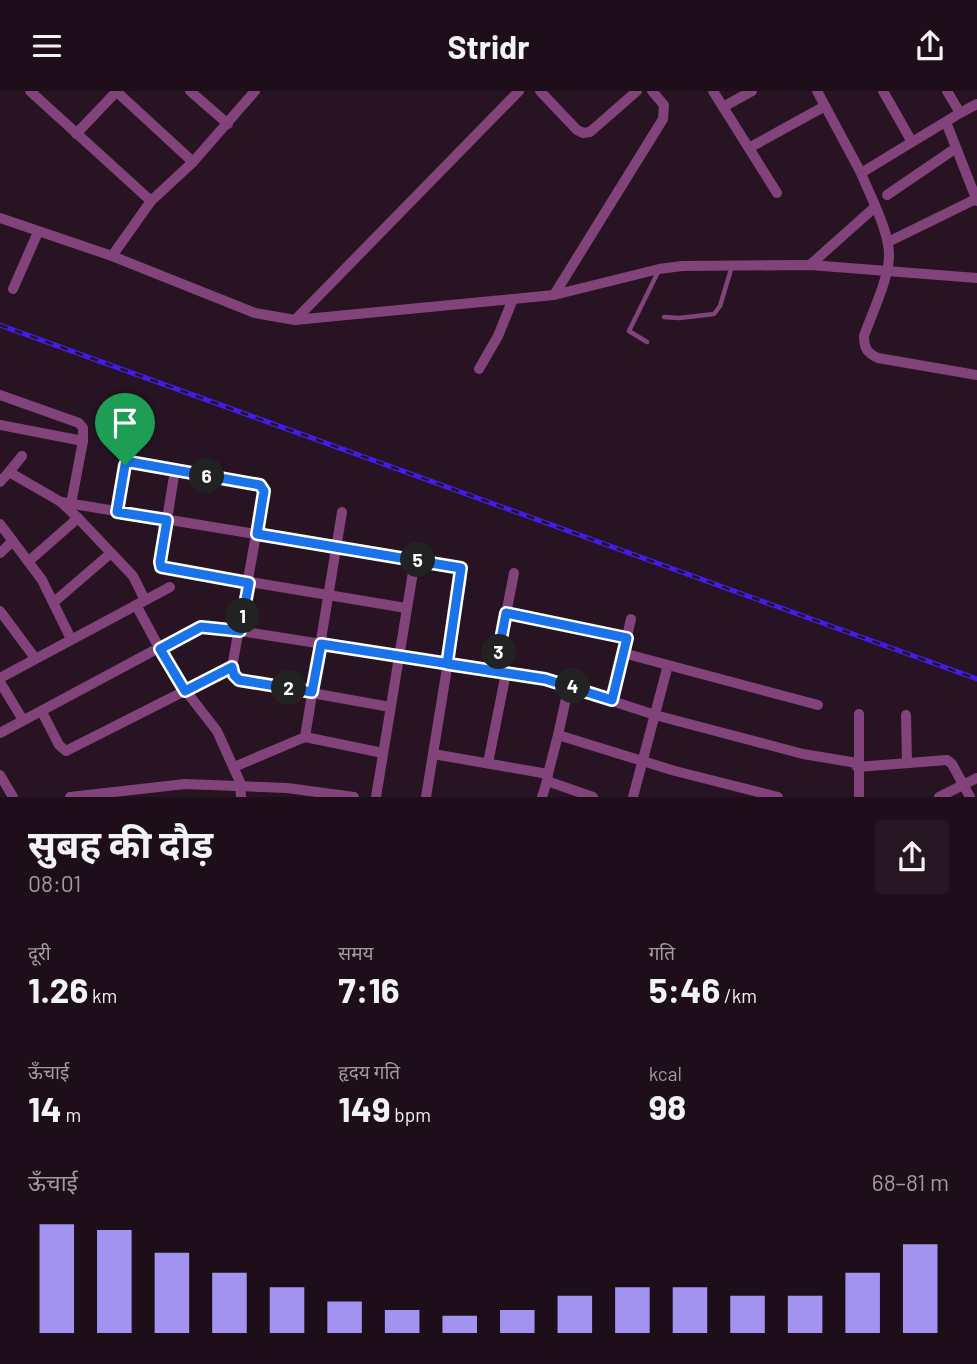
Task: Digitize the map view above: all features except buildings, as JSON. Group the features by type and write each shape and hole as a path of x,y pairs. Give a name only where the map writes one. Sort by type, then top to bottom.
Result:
{"street":[{"path":"30,91 151,201"},
{"path":"76,134 116,91 193,162"},
{"path":"190,91 228,124"},
{"path":"112,256 151,201 193,162 256,91"},
{"path":"295,320 519,91"},
{"path":"540,91 583,133 590,132 630,93"},
{"path":"554,295 663,119 664,105 652,91"},
{"path":"713,91 777,193"},
{"path":"723,107 752,91"},
{"path":"817,91 861,173 888,242 886,272 864,336 867,351 878,358 977,375"},
{"path":"883,91 912,142"},
{"path":"947,91 960,113"},
{"path":"861,173 977,104"},
{"path":"749,148 825,106"},
{"path":"888,242 977,200 946,122"},
{"path":"887,195 956,148"},
{"path":"810,265 874,207"},
{"path":"0,218 112,256 255,313 295,320 554,295 659,269 810,265 977,277"},
{"path":"13,289 38,232"},
{"path":"480,369 498,336 513,299"},
{"path":"0,395 79,423 83,428 83,442 66,503"},
{"path":"0,425 83,442"},
{"path":"0,482 22,456"},
{"path":"117,512 128,462 262,486 264,491 249,583 232,667 234,675 239,680 390,707"},
{"path":"175,470 161,567 406,608"},
{"path":"9,472 66,503 461,568 426,797"},
{"path":"66,503 133,576 160,649 185,691 208,716 234,767 241,792"},
{"path":"305,737 342,512"},
{"path":"29,561 78,518"},
{"path":"0,524 29,561 71,639"},
{"path":"0,553 13,541"},
{"path":"54,603 111,553"},
{"path":"376,797 415,560"},
{"path":"488,764 506,613 514,573"},
{"path":"23,720 0,680 35,658 170,587"},
{"path":"0,611 35,658"},
{"path":"506,613 627,638"},
{"path":"612,700 631,619"},
{"path":"0,733 201,627 400,656 569,685 655,715 803,754 857,765 947,760 952,764 970,797"},
{"path":"623,653 818,705"},
{"path":"633,797 668,665"},
{"path":"42,712 59,745 66,751 232,667"},
{"path":"542,797 569,685"},
{"path":"859,714 859,797"},
{"path":"906,715 907,763"},
{"path":"558,735 778,797"},
{"path":"234,767 305,737 383,753"},
{"path":"433,754 547,778 593,797"},
{"path":"0,775 13,797"},
{"path":"939,797 977,778"},
{"path":"70,797 122,794 186,784 241,792 287,788 354,797"}],"lane":[{"path":"664,317 714,314 720,306 732,265"},
{"path":"647,342 629,331 659,269"}],"railway":[{"path":"0,325 977,679"}],"route":[{"path":"125,465 117,512 167,520 161,567 249,583 240,631 201,627 160,649 185,691 232,667 239,680 312,692 321,644 447,664 495,671 506,613 627,638 612,700 545,679 447,664 462,576 461,568 257,534 264,491 262,486 130,462 125,465"}]}
